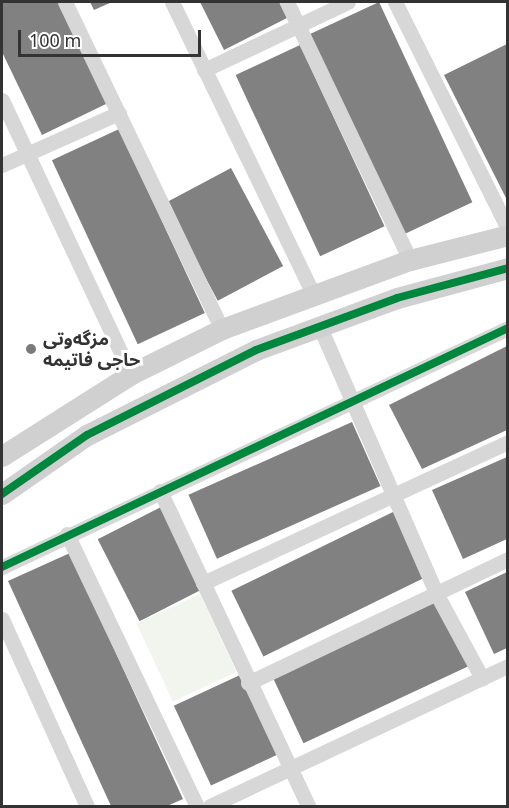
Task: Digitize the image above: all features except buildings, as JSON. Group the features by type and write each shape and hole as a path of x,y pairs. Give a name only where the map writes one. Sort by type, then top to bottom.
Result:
{"street":[{"path":"65,2 222,329"},
{"path":"172,2 312,292"},
{"path":"287,2 410,260"},
{"path":"204,70 348,2"},
{"path":"395,2 507,229"},
{"path":"2,100 131,374"},
{"path":"2,165 119,113"},
{"path":"2,456 131,374 222,329 312,292 410,260 507,235"},
{"path":"460,246 470,277"},
{"path":"2,494 139,406 319,325 470,277 507,268"},
{"path":"319,325 350,402 436,593 482,678"},
{"path":"2,567 67,534 507,328"},
{"path":"203,583 507,442"},
{"path":"160,491 308,807"},
{"path":"67,534 197,807"},
{"path":"248,683 507,559"},
{"path":"2,619 87,807"},
{"path":"210,807 507,666"}],"shaded area":[{"path":"200,594 236,672 173,702 137,624"}],"cycle path":[{"path":"2,494 87,435 256,350 397,298 508,268"},
{"path":"2,567 508,328"}],"place":[{"name":"مزگەوتی حاجی فاتیمە","path":"31,349"}]}
